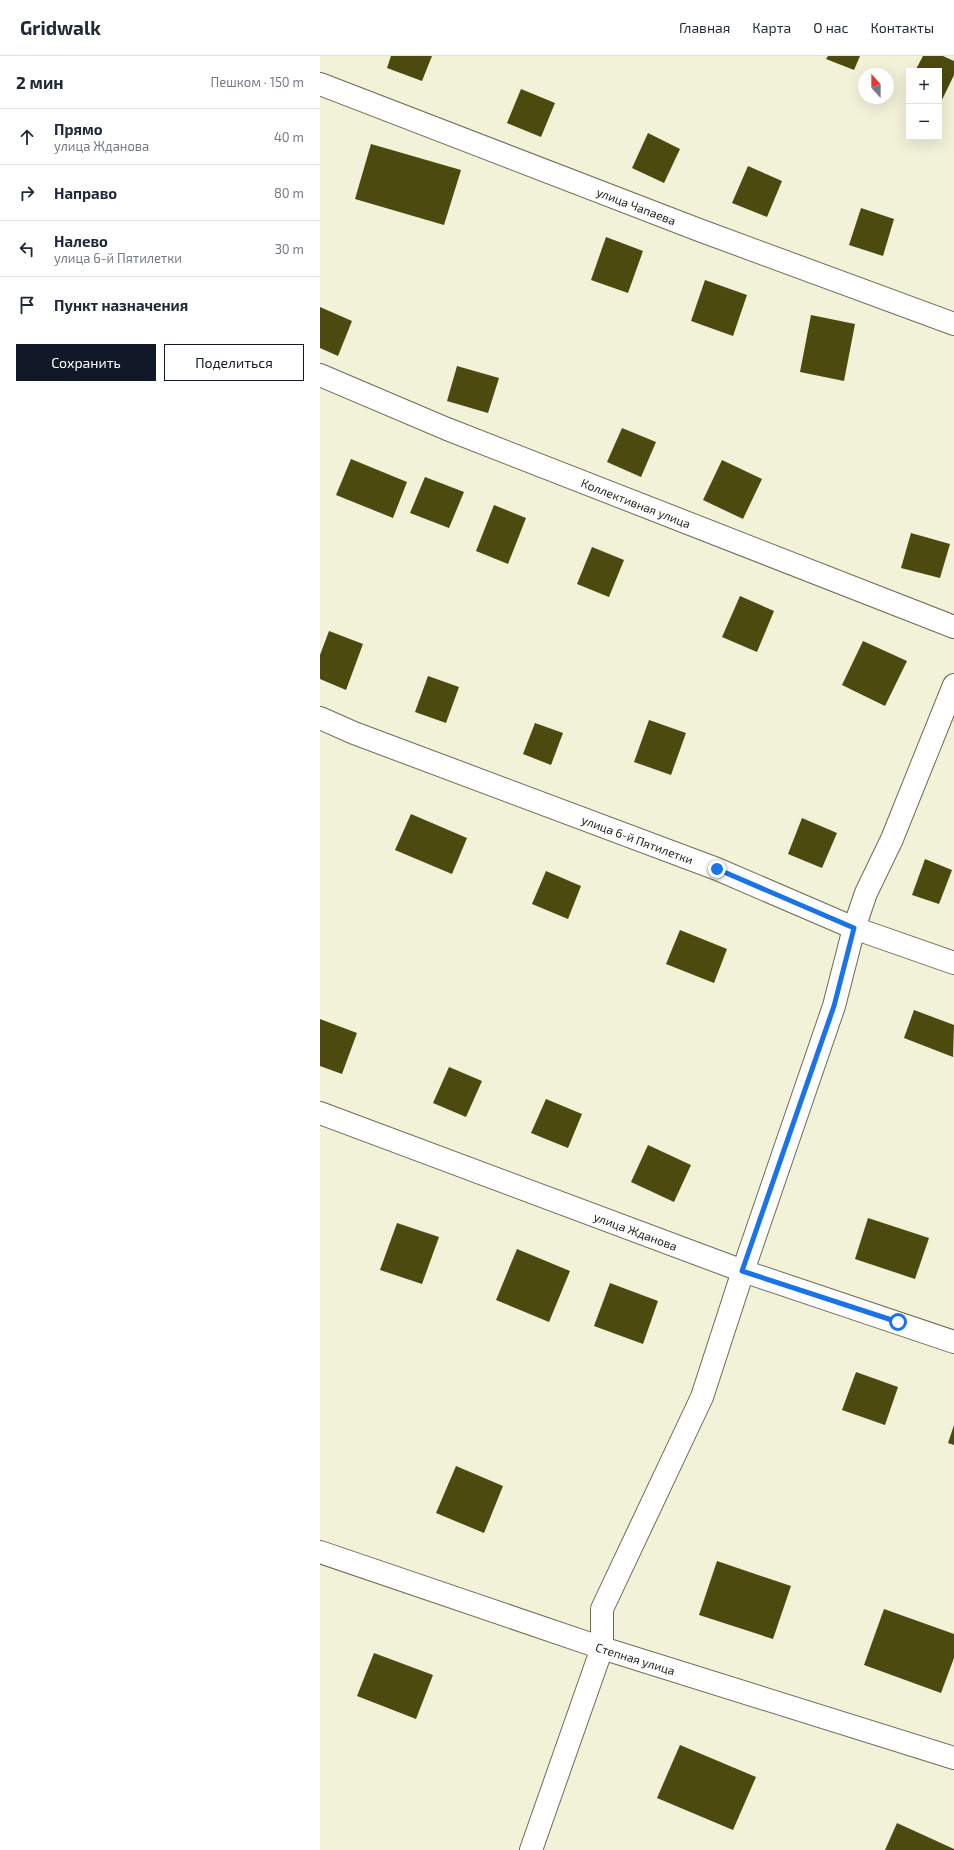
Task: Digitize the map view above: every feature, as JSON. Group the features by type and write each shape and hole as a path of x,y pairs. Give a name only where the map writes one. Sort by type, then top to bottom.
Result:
{"street":[{"name":"улица Чапаева","path":"320,84 699,230 954,324"},
{"name":"Коллективная улица","path":"320,375 447,429 954,627"},
{"path":"531,1850 602,1648 602,1609 702,1397 742,1271 834,1006 854,928 866,893 892,839 954,685"},
{"name":"улица 6-й Пятилетки","path":"320,718 354,733 717,869 854,928 954,963"},
{"name":"улица Жданова","path":"320,1113 742,1271 954,1342"},
{"name":"Степная улица","path":"320,1552 602,1648 954,1758"}],"building":[{"path":"391,56 432,56 422,81 387,68"},
{"path":"828,56 860,56 854,70 826,59"},
{"path":"923,56 943,56 954,61 954,75 942,100 942,68 917,68"},
{"path":"521,89 555,103 541,137 507,123"},
{"path":"648,133 680,149 664,183 632,168"},
{"path":"371,144 461,170 444,225 355,199"},
{"path":"748,166 782,181 767,217 732,203"},
{"path":"861,208 894,219 883,256 849,245"},
{"path":"606,237 643,251 628,293 591,280"},
{"path":"705,280 747,295 733,336 691,321"},
{"path":"320,307 352,321 338,356 320,348"},
{"path":"811,315 855,324 844,381 800,372"},
{"path":"457,366 499,378 488,413 447,401"},
{"path":"622,428 656,442 641,477 607,462"},
{"path":"351,459 407,482 393,518 336,495"},
{"path":"722,460 762,479 743,519 703,500"},
{"path":"425,477 464,492 449,528 410,513"},
{"path":"494,505 526,518 508,564 476,551"},
{"path":"911,533 950,544 940,578 901,568"},
{"path":"592,547 624,560 609,597 577,584"},
{"path":"740,596 774,611 757,652 722,637"},
{"path":"329,631 363,644 346,690 320,679 320,655"},
{"path":"863,641 907,661 885,706 842,685"},
{"path":"428,676 459,687 446,723 415,712"},
{"path":"649,720 686,733 671,775 634,762"},
{"path":"535,723 563,733 551,765 523,754"},
{"path":"411,814 467,838 452,874 395,850"},
{"path":"802,818 837,833 822,868 788,854"},
{"path":"925,859 952,870 939,904 912,895"},
{"path":"546,871 581,886 568,919 532,904"},
{"path":"680,930 727,949 714,983 666,964"},
{"path":"914,1010 954,1025 953,1057 904,1038"},
{"path":"320,1019 357,1033 342,1074 320,1066"},
{"path":"449,1067 482,1081 466,1117 433,1103"},
{"path":"546,1099 582,1114 568,1148 531,1133"},
{"path":"648,1145 691,1165 674,1202 631,1182"},
{"path":"868,1218 929,1238 915,1279 855,1259"},
{"path":"397,1223 439,1237 422,1284 380,1270"},
{"path":"517,1249 570,1271 549,1322 496,1300"},
{"path":"610,1283 658,1301 643,1344 594,1326"},
{"path":"856,1372 898,1387 885,1425 842,1410"},
{"path":"954,1425 954,1445 948,1443"},
{"path":"456,1466 503,1486 484,1533 436,1513"},
{"path":"717,1561 791,1586 773,1639 699,1615"},
{"path":"884,1609 954,1634 954,1658 941,1693 864,1665"},
{"path":"374,1653 433,1675 416,1719 357,1696"},
{"path":"680,1745 756,1777 733,1830 657,1798"},
{"path":"897,1823 954,1849 954,1850 885,1850"}],"route":[{"path":"717,869 854,928 834,1006 742,1271 898,1322"}]}
